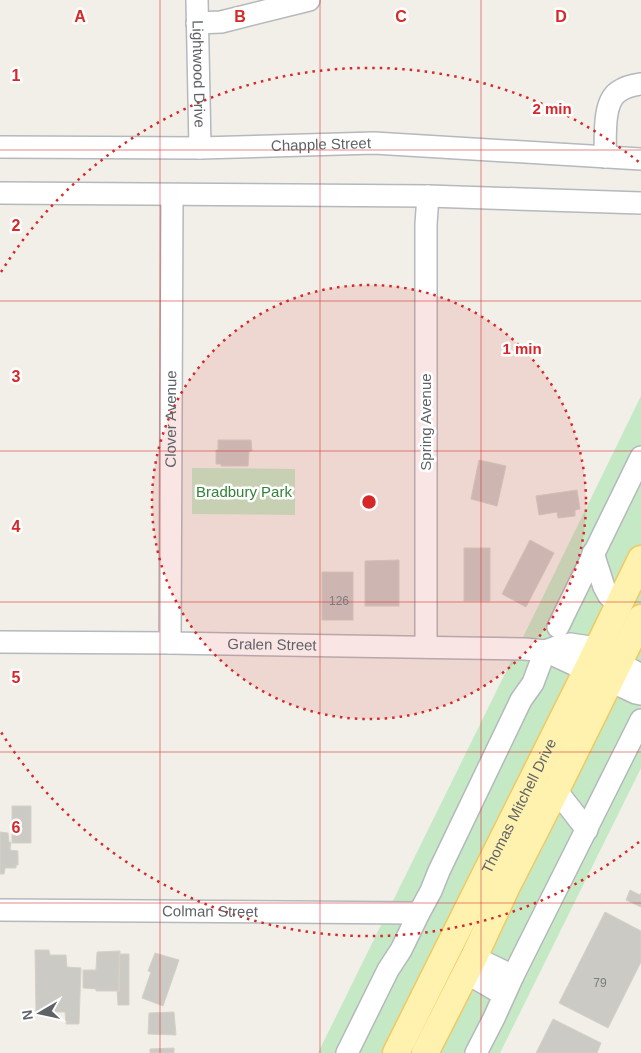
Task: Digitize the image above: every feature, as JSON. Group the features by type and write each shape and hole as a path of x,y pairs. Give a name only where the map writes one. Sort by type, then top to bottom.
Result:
{"main road":[{"name":"Thomas Mitchell Drive","path":"396,1053 507,886 556,790 611,667 641,559"},
{"name":"Thomas Mitchell Drive","path":"425,1053 458,959 551,743 611,667 641,618"},
{"path":"551,743 556,790"}],"street":[{"name":"Lightwood Drive","path":"197,0 200,148"},
{"path":"197,23 221,22 309,0"},
{"path":"605,157 606,123 610,102 617,92 629,86 641,84"},
{"name":"Chapple Street","path":"0,147 200,148 374,143 641,159"},
{"path":"0,194 428,196 641,203"},
{"name":"Clover Avenue","path":"170,643 172,195"},
{"name":"Spring Avenue","path":"426,647 426,224 428,196"},
{"path":"558,627 641,457"},
{"path":"593,553 604,587 610,596 630,603"},
{"name":"Gralen Street","path":"0,642 515,648 545,651 611,667 636,693 641,694"},
{"path":"347,1053 388,970 402,950 521,700 533,684 545,651"},
{"path":"476,1053 641,720"},
{"path":"556,790 587,830"},
{"name":"Colman Street","path":"0,910 419,913"},
{"path":"458,959 509,986"}],"green space":[{"path":"641,396 641,768 500,1053 318,1053 530,623"},
{"name":"Bradbury Park","path":"192,468 295,469 295,515 192,514"}],"building":[{"path":"218,440 251,440 252,451 249,451 248,466 221,466 221,464 216,464"},
{"path":"479,460 506,466 497,506 471,499"},
{"path":"577,490 580,509 575,510 575,516 558,518 557,512 539,515 536,496"},
{"path":"530,540 554,553 526,607 502,594"},
{"path":"464,548 490,548 490,601 464,601"},
{"path":"399,560 399,606 365,606 365,561"},
{"path":"322,572 353,572 353,620 322,620"},
{"path":"12,806 31,806 31,843 12,843"},
{"path":"0,832 8,833 9,842 11,842 10,850 18,851 18,865 16,865 16,868 5,868 4,874 0,874"},
{"path":"630,890 640,895 641,893 641,907 626,900"},
{"path":"605,912 641,931 641,962 608,1028 559,1003"},
{"path":"35,950 49,950 50,955 66,955 67,967 81,968 79,1024 66,1024 65,1012 36,1012"},
{"path":"120,951 119,991 96,991 96,989 83,988 83,970 96,970 97,952"},
{"path":"155,953 179,960 163,1006 142,998 151,972 148,971"},
{"path":"119,954 129,954 129,1005 118,1005"},
{"path":"174,1012 176,1035 148,1034 149,1013"},
{"path":"553,1019 601,1043 597,1053 536,1053"},
{"path":"174,1048 174,1053 150,1053 150,1049"}]}
